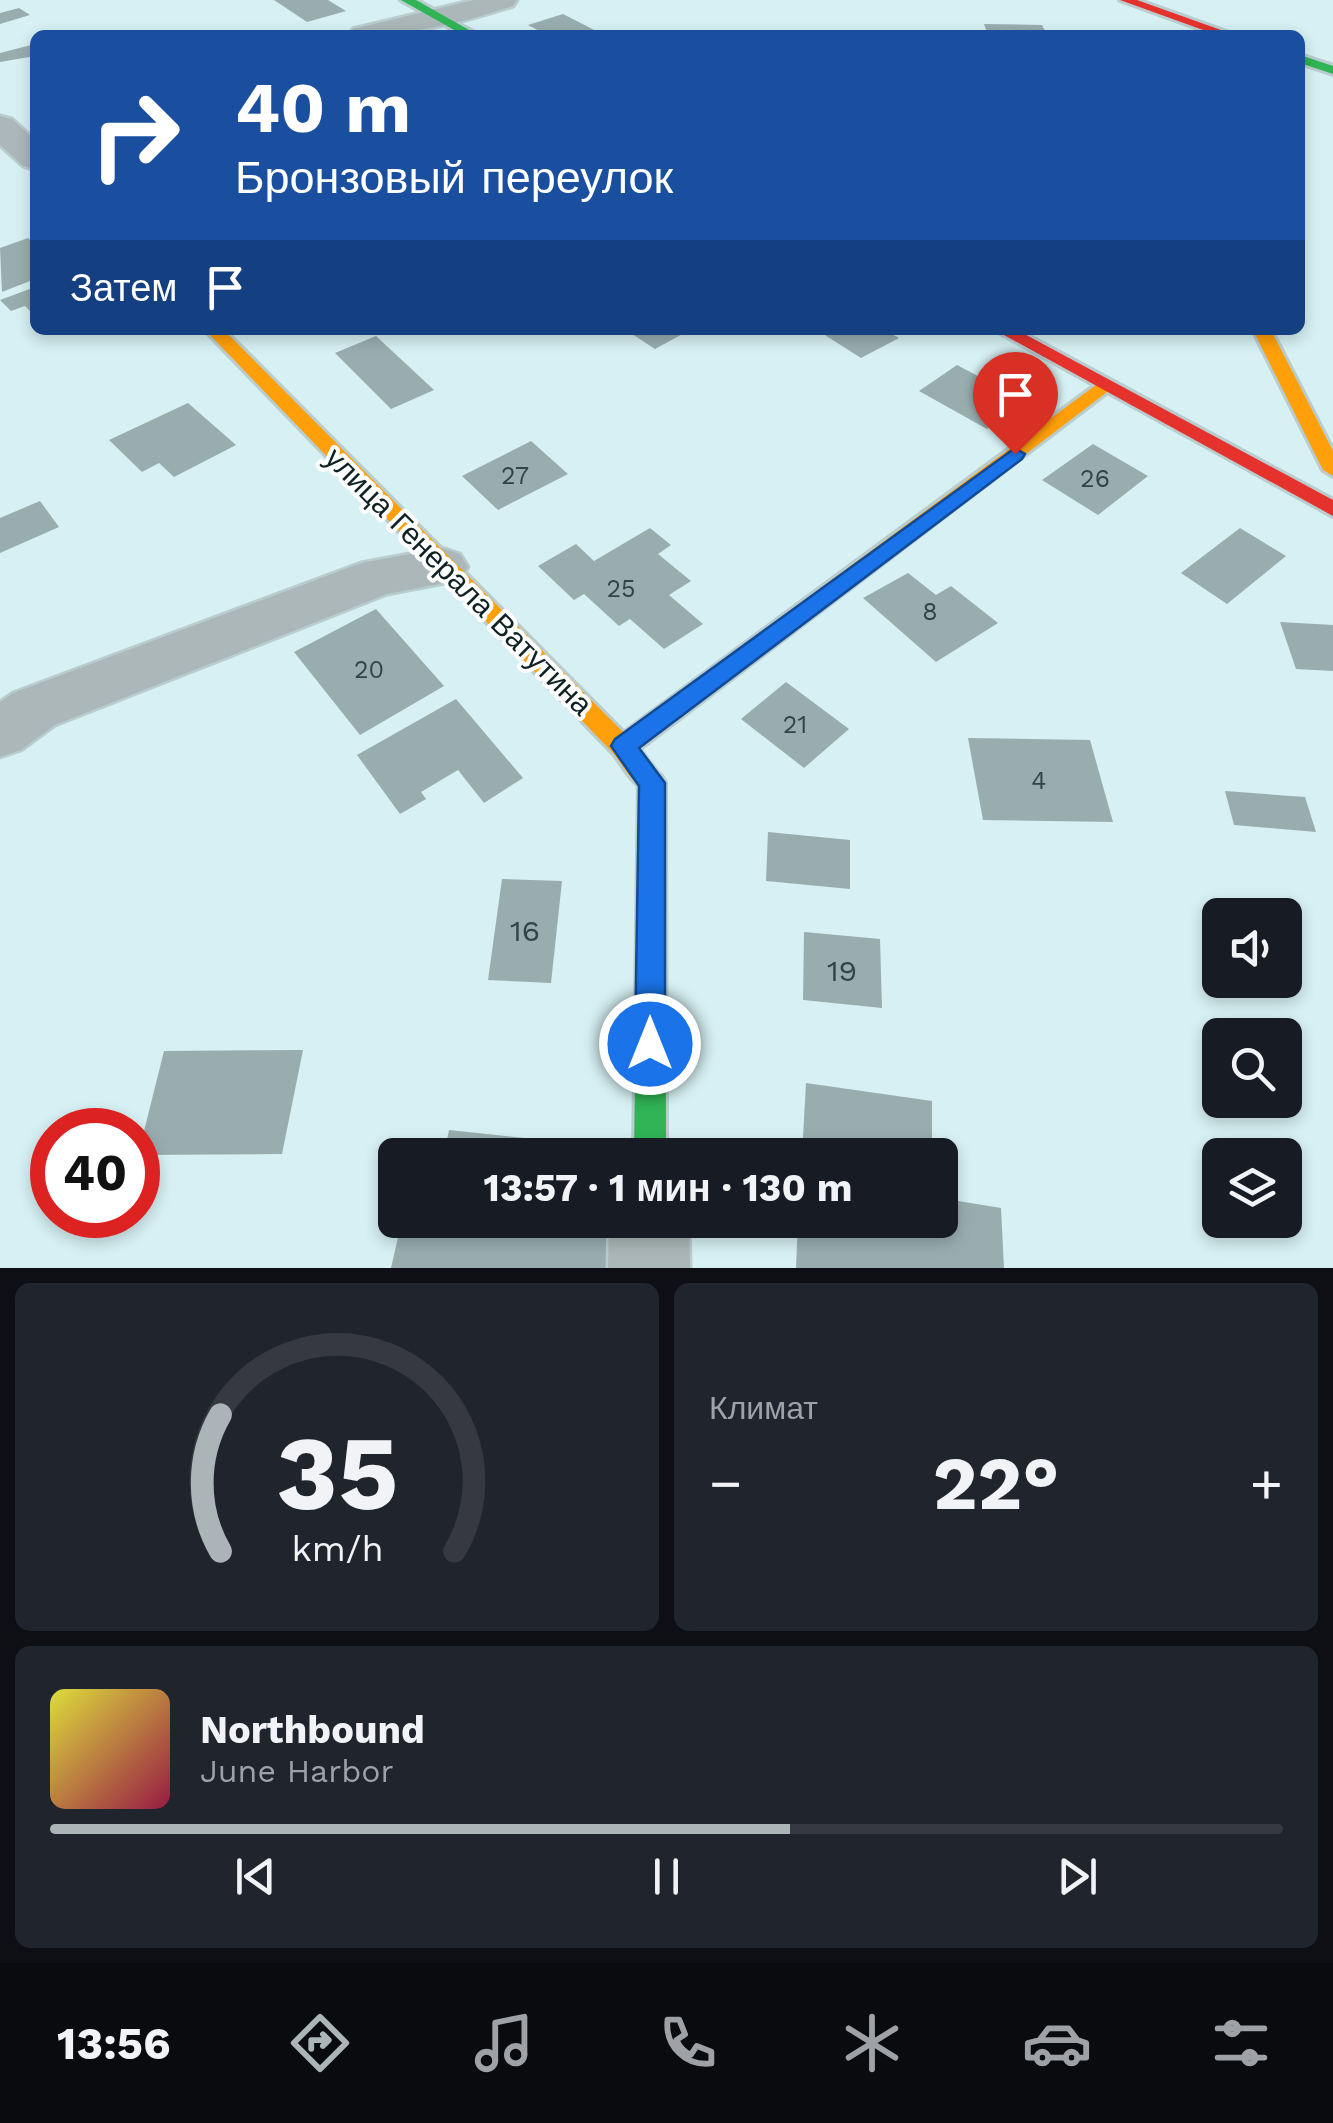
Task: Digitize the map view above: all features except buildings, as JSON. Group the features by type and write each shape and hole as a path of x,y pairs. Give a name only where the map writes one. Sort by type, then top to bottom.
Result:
{"street":[{"path":"407,0 463,30"},
{"path":"389,30 443,19 502,0"},
{"path":"1126,0 1215,30"},
{"path":"1305,61 1333,70"},
{"name":"улица Генерала Ватутина","path":"219,335 442,567 623,746 652,783 650,1138"},
{"path":"1013,335 1333,509"},
{"path":"1265,335 1333,470"},
{"path":"623,746 1106,386"},
{"path":"0,734 34,709 380,576 442,567"},
{"path":"649,1238 649,1268"}],"traffic: fast":[{"path":"407,0 463,30"},
{"path":"1305,61 1333,70"},
{"path":"650,1138 652,783"}],"traffic: slow":[{"path":"219,335 623,747 652,783"},
{"path":"1265,335 1333,470"},
{"path":"623,747 1106,386"}],"traffic: jam":[{"path":"1126,0 1214,30"},
{"path":"1013,335 1333,509"}],"route":[{"path":"650,1044 652,783 623,746 1015,454"}]}
